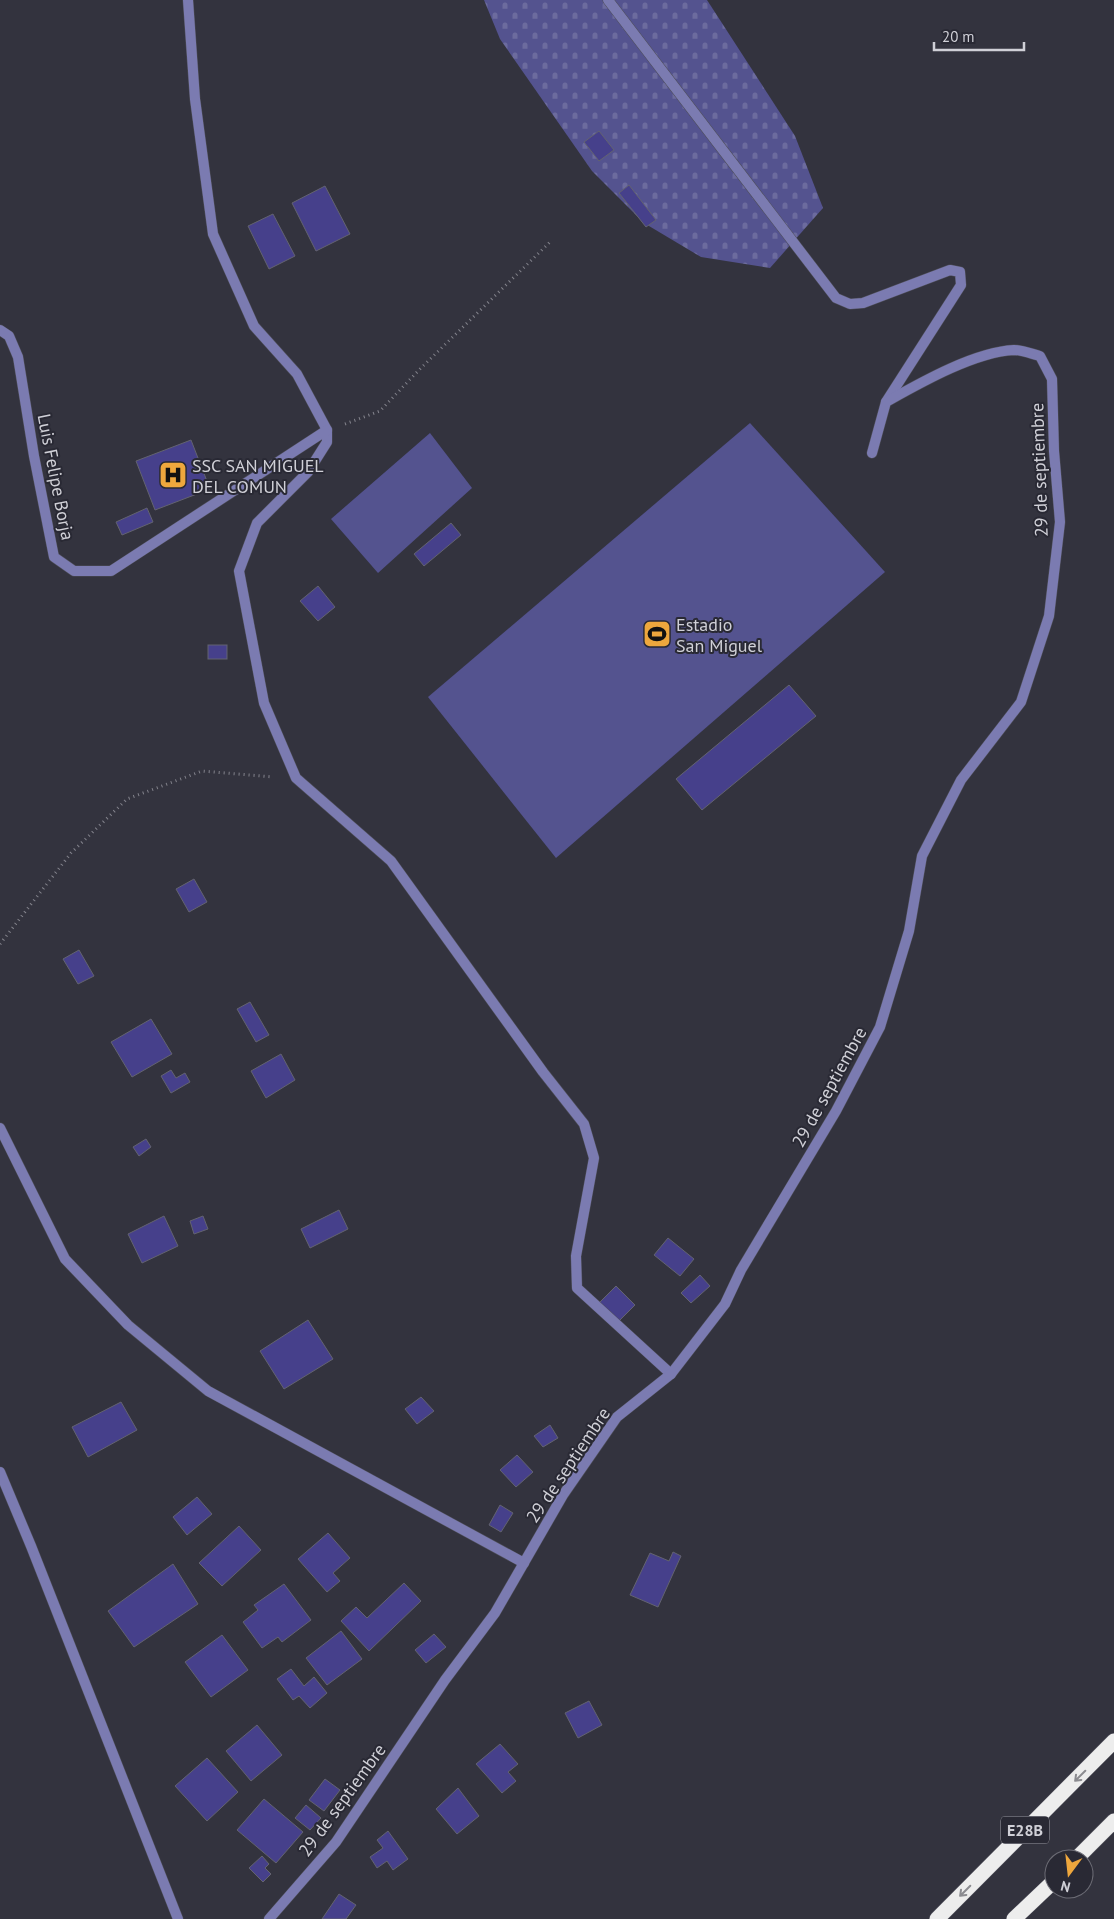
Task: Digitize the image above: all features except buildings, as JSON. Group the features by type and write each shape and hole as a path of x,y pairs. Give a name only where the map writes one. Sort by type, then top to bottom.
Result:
{"highway":[{"name":"E28B","path":"937,1919 1114,1741"},
{"path":"1086,1849 1114,1821"},
{"path":"1014,1919 1044,1890"}],"street":[{"path":"188,0 195,99 213,234 254,326 297,374 327,430 327,442 308,472 257,523 239,571 264,703 296,778 391,861 532,1056 584,1124 594,1158 576,1256 577,1288 671,1374"},
{"path":"608,0 836,298 850,304 863,302 950,270 960,272 960,285 886,402 872,453"},
{"name":"Luis Felipe Borja","path":"0,330 9,336 18,357 34,456 54,558 74,571 111,571 327,430"},
{"name":"29 de septiembre","path":"269,1919 336,1842 445,1680 494,1613 563,1495 617,1417 671,1374 724,1304 741,1270 836,1111 880,1027 909,931 922,856 961,780 1021,702 1049,616 1060,522 1054,451 1052,379 1040,356 1015,350 973,360 928,378 886,402"},
{"path":"0,1128 65,1259 128,1325 208,1391 524,1562"},
{"path":"0,1472 32,1546 178,1919"}],"path":[{"path":"327,430 380,411 418,370 550,242"},
{"path":"0,944 71,853 127,799 202,771 296,778"}],"green space":[{"path":"484,0 707,0 795,136 823,208 770,268 701,257 644,223 592,171 500,39"},
{"name":"Estadio San Miguel","path":"750,423 885,572 556,858 428,697"},
{"path":"430,433 472,488 378,573 331,519"}],"place":[{"name":"SSC SAN MIGUEL DEL COMUN","path":"173,475"},
{"name":"Estadio San Miguel","path":"657,634"}]}
